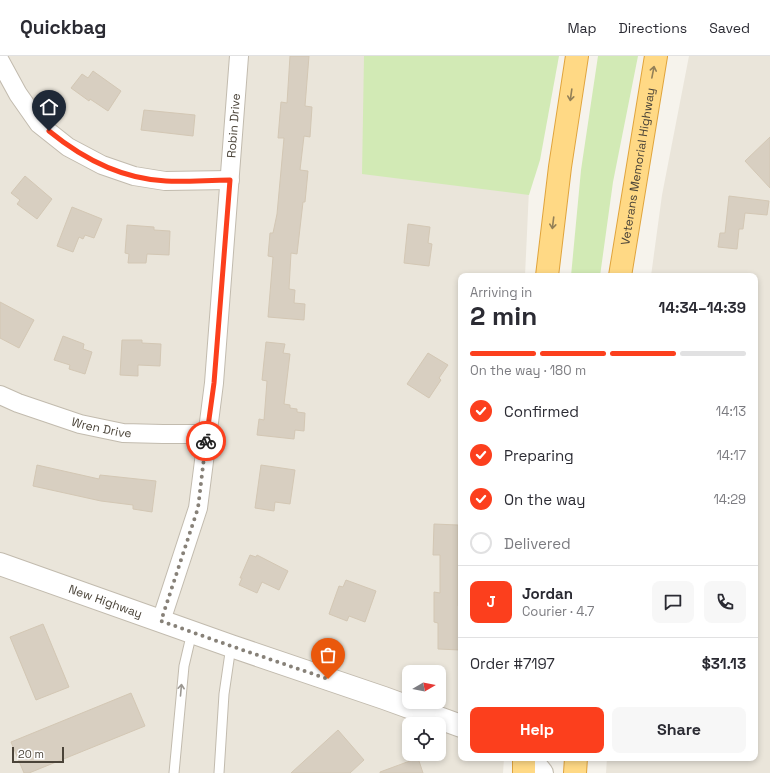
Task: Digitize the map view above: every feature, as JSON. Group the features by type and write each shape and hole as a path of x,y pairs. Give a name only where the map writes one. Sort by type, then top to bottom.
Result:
{"highway":[{"path":"547,273 560,166 577,56"},
{"name":"Veterans Memorial Highway","path":"620,273 656,56"},
{"path":"524,761 524,773"},
{"path":"575,773 576,761"}],"street":[{"name":"Robin Drive","path":"161,621 198,508 214,383 239,56"},
{"path":"0,61 18,94 39,124 68,146 102,165 134,176 165,181 230,180"},
{"name":"Wren Drive","path":"0,395 18,403 80,424 123,433 207,434"},
{"name":"New Highway","path":"0,564 458,725"},
{"path":"532,761 542,773"}],"lane":[{"path":"174,773 184,666 192,632"},
{"path":"219,773 224,694 231,646"}],"shaded area":[{"path":"0,56 412,56 530,168 525,273 458,273 458,761 504,761 503,773 0,773"},
{"path":"689,56 770,56 770,773 606,773 607,761 758,761 758,273 651,273 662,195"}],"green space":[{"path":"364,56 559,56 540,160 529,195 362,174"},
{"path":"598,56 638,56 613,182 600,273 571,273 581,170"}],"building":[{"path":"290,56 309,56 305,106 312,107 310,137 304,136 300,170 308,171 305,202 303,202 297,254 291,253 289,289 295,290 294,303 305,304 304,320 268,317 273,257 268,256 270,233 273,233 277,214 284,138 278,138 281,102 287,103"},
{"path":"93,71 121,91 108,111 90,99 89,101 71,88 82,74 88,78"},
{"path":"144,110 195,115 193,136 141,130"},
{"path":"770,137 770,188 745,161"},
{"path":"25,176 52,199 37,219 17,204 20,200 11,193"},
{"path":"729,196 769,201 767,215 745,213 743,229 739,229 737,249 718,247 720,233 725,233"},
{"path":"72,207 102,219 94,238 85,235 83,239 79,237 73,252 57,246"},
{"path":"408,224 430,227 428,243 432,244 429,266 404,263"},
{"path":"127,225 154,227 154,230 170,231 169,255 147,254 146,263 128,263 129,254 125,253"},
{"path":"0,302 34,320 19,348 0,338"},
{"path":"63,336 84,344 83,349 92,352 85,374 69,369 70,365 54,360"},
{"path":"122,340 142,340 142,343 161,344 160,366 138,365 138,376 120,375"},
{"path":"266,342 285,344 283,353 290,354 284,404 290,405 290,408 297,409 297,412 305,413 304,431 295,430 294,439 257,435 259,419 264,420 267,381 262,380"},
{"path":"428,353 448,365 439,378 441,380 429,398 407,384"},
{"path":"37,465 99,479 100,475 156,481 152,512 133,509 133,505 101,501 33,486"},
{"path":"261,465 295,470 290,504 275,502 274,511 255,508"},
{"path":"434,524 458,525 458,650 438,649 438,623 434,622 434,592 440,593 440,555 433,555"},
{"path":"250,555 256,557 257,555 288,571 279,590 262,582 257,593 239,585 242,578 240,578"},
{"path":"346,580 376,591 365,622 349,616 347,621 329,614 339,586 343,587"},
{"path":"43,624 69,687 36,700 10,637"},
{"path":"131,693 145,726 29,773 24,773 11,742"},
{"path":"338,730 364,760 350,773 291,773"},
{"path":"410,761 419,761 423,773 380,773"}],"way so far":[{"path":"206,441 198,508 161,621 328,679"}],"route":[{"path":"49,131 68,146 102,165 134,176 165,181 230,180 214,383 206,441"}]}
